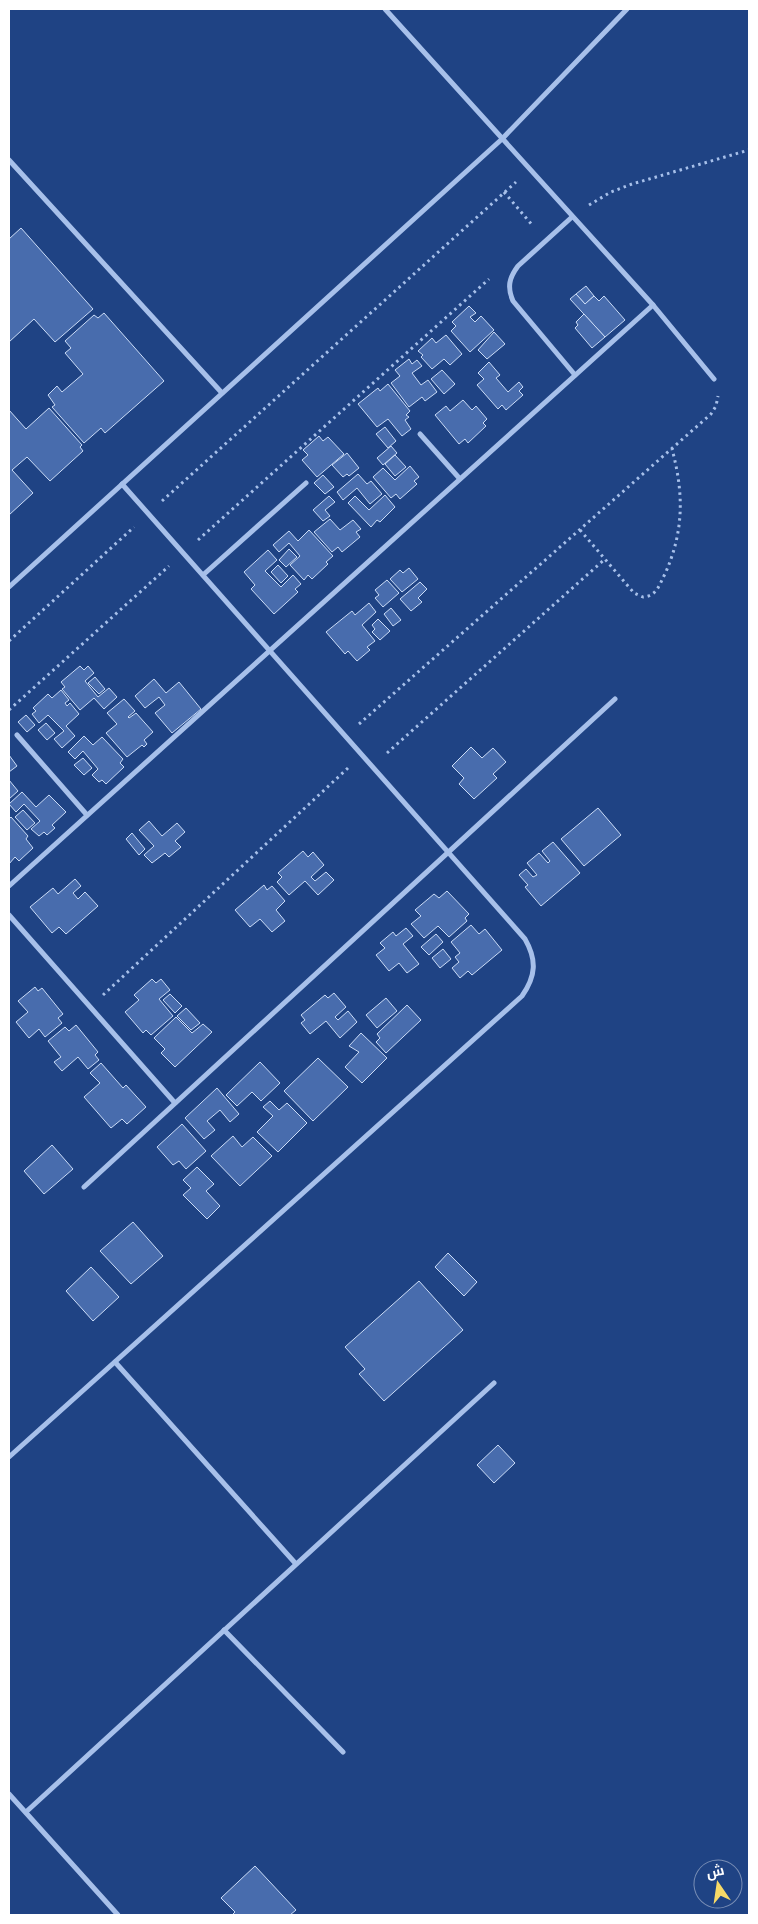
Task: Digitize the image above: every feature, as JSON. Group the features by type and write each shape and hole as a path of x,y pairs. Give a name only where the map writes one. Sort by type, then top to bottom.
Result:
{"street":[{"path":"385,9 653,305 714,379"},
{"path":"9,587 502,139 627,9"},
{"path":"9,160 222,393"},
{"path":"572,217 511,275 509,292 513,301 575,375"},
{"path":"9,886 653,305"},
{"path":"420,434 460,479"},
{"path":"203,576 306,483"},
{"path":"9,1457 522,996 532,976 533,963 531,950 528,945 122,484"},
{"path":"84,1187 615,699"},
{"path":"17,735 87,815"},
{"path":"9,915 176,1104"},
{"path":"115,1362 296,1564"},
{"path":"26,1812 494,1383"},
{"path":"224,1630 343,1752"},
{"path":"9,1794 118,1915"}],"path":[{"path":"572,217 593,201 611,192 749,150"},
{"path":"9,641 530,169"},
{"path":"504,192 546,241"},
{"path":"9,710 495,274"},
{"path":"345,736 712,414 718,397 718,388 714,379"},
{"path":"580,530 638,596 647,597 657,590 669,564 680,522 679,474 672,449"},
{"path":"372,766 605,559"},
{"path":"90,1007 362,756"}],"building":[{"path":"21,228 93,309 55,342 34,319 9,342 9,239"},
{"path":"586,286 594,296 585,304 576,294"},
{"path":"576,294 585,304 594,296 599,301 604,296 625,320 605,337 570,299"},
{"path":"469,306 476,313 470,317 475,322 481,316 494,330 470,352 451,331 456,326 452,322"},
{"path":"104,313 164,381 105,433 101,428 84,443 52,407 55,405 48,395 57,386 62,392 83,374 65,353 71,348 65,341 94,315 98,318"},
{"path":"584,314 605,337 592,348 575,328 578,325 576,322"},
{"path":"494,332 505,344 487,359 478,350"},
{"path":"446,335 462,354 450,365 444,359 432,369 418,351 432,338 436,343"},
{"path":"409,359 412,364 417,360 422,366 412,373 421,385 428,380 437,392 425,401 422,397 409,407 391,383 400,376 395,370"},
{"path":"489,362 500,375 496,378 508,392 519,382 523,387 519,391 523,395 506,410 502,405 498,409 477,385 484,379 478,373"},
{"path":"442,370 455,384 444,394 431,379"},
{"path":"388,384 410,411 406,415 409,417 405,420 411,429 402,436 388,419 377,427 358,404 378,388 380,391"},
{"path":"463,400 472,410 476,406 487,419 483,423 486,426 468,443 465,439 459,444 435,415 446,406 450,411"},
{"path":"49,408 82,445 80,447 83,451 50,481 27,457 12,470 33,493 9,515 9,410 26,429"},
{"path":"385,427 396,441 388,448 376,434"},
{"path":"319,436 323,441 328,437 344,454 317,477 302,460 308,455 303,450"},
{"path":"391,446 397,453 383,465 377,458"},
{"path":"347,453 359,468 349,476 347,474 343,477 332,465"},
{"path":"395,455 406,467 395,476 385,464"},
{"path":"410,466 419,477 414,481 417,484 400,499 396,494 391,498 373,477 383,468 395,480"},
{"path":"358,474 367,484 371,481 382,494 370,504 357,488 343,500 337,492"},
{"path":"323,475 334,487 325,494 314,483"},
{"path":"385,495 395,507 380,522 377,520 371,527 348,503 355,496 369,510"},
{"path":"329,496 335,502 325,510 330,516 323,521 313,510"},
{"path":"330,519 340,530 353,520 361,529 356,532 360,537 342,552 338,547 332,552 314,532"},
{"path":"309,530 333,556 326,562 328,564 312,579 308,575 304,580 290,565 300,556 289,543 279,552 273,545 289,531 298,541"},
{"path":"289,549 297,557 286,567 279,560"},
{"path":"268,550 277,560 265,571 281,587 293,575 301,584 295,589 298,592 274,614 251,589 255,585 244,572"},
{"path":"278,565 288,576 281,583 271,572"},
{"path":"409,568 418,579 402,592 390,579 400,570 403,573"},
{"path":"387,580 399,593 383,607 375,598 379,595 375,590"},
{"path":"420,582 427,589 418,598 422,602 411,611 400,599"},
{"path":"369,603 376,612 362,625 375,641 367,647 370,650 357,661 348,651 345,654 326,632 352,611 355,615"},
{"path":"391,608 401,620 393,626 384,614"},
{"path":"378,619 390,631 380,640 372,632 375,629 372,625"},
{"path":"80,666 84,670 88,666 94,673 85,681 98,697 109,688 117,697 104,709 94,698 80,710 62,689 65,687 61,682"},
{"path":"95,677 105,689 99,694 88,683"},
{"path":"154,679 166,693 179,682 201,709 172,733 155,713 165,705 159,697 145,708 135,696"},
{"path":"61,690 69,700 65,703 67,706 70,703 79,714 66,726 75,736 62,748 54,739 64,731 48,715 39,723 32,714 36,711 33,708 48,694 52,698"},
{"path":"124,699 135,711 128,717 136,713 153,732 144,740 147,744 144,747 142,745 127,757 106,733 117,724 107,713"},
{"path":"26,715 35,725 27,732 18,722"},
{"path":"46,723 55,733 47,740 38,730"},
{"path":"84,736 93,745 102,737 123,759 120,763 124,767 106,784 102,780 99,782 92,775 98,769 83,751 75,759 68,752"},
{"path":"471,747 482,758 493,748 506,762 493,774 497,778 474,799 459,784 464,778 452,766"},
{"path":"9,755 17,766 9,772"},
{"path":"83,758 92,768 84,775 74,765"},
{"path":"9,780 18,791 9,799"},
{"path":"22,792 36,807 49,795 66,812 52,825 55,828 47,835 44,832 39,836 31,829 40,821 24,804 16,812 9,804"},
{"path":"598,808 621,835 584,866 561,839"},
{"path":"23,810 35,823 27,830 15,817"},
{"path":"11,817 28,836 26,839 33,848 19,861 15,857 9,864 9,819"},
{"path":"149,821 162,836 177,823 185,832 175,841 181,847 169,857 165,853 152,863 144,855 154,846 139,830"},
{"path":"132,833 145,849 139,855 126,839"},
{"path":"553,842 580,873 541,906 525,887 528,885 519,875 526,869 533,877 537,875 527,863 539,853 548,863 550,861 542,851"},
{"path":"303,851 308,857 313,852 324,865 311,877 315,881 326,872 334,880 318,895 305,881 289,895 277,882 282,877 278,873"},
{"path":"75,879 81,886 73,893 78,899 85,892 98,906 66,934 59,927 52,933 30,907 53,888 58,894"},
{"path":"264,885 267,890 272,886 285,901 276,910 285,921 272,932 260,919 250,927 235,910"},
{"path":"447,891 469,914 465,918 467,921 449,937 438,926 424,938 411,924 421,916 415,910 434,894 439,898"},
{"path":"471,925 479,934 485,929 502,950 472,975 468,971 460,978 452,968 459,962 455,957 460,953 451,942"},
{"path":"406,928 413,936 403,944 419,964 407,973 399,963 389,971 376,955 385,948 380,943 393,932 396,936"},
{"path":"436,934 443,942 429,955 421,947"},
{"path":"443,949 451,959 440,968 432,958"},
{"path":"152,979 156,983 161,979 170,990 159,999 173,1016 151,1035 146,1030 143,1033 125,1012 139,1000 134,995"},
{"path":"35,987 38,991 42,988 63,1014 58,1018 62,1023 45,1037 39,1029 29,1038 16,1022 28,1012 18,1001"},
{"path":"334,993 346,1007 335,1017 338,1020 348,1011 357,1022 340,1038 326,1021 310,1034 301,1023 305,1020 301,1015 325,995 328,998"},
{"path":"170,994 182,1006 175,1013 163,1000"},
{"path":"386,998 397,1011 377,1028 366,1015"},
{"path":"407,1005 421,1020 386,1053 376,1042 380,1038 377,1034"},
{"path":"186,1008 200,1023 191,1030 177,1016"},
{"path":"176,1017 192,1033 203,1024 212,1032 175,1067 161,1053 165,1049 154,1038"},
{"path":"76,1025 98,1052 95,1055 99,1060 88,1069 78,1057 62,1071 54,1062 61,1057 48,1041 65,1027 69,1031"},
{"path":"361,1033 387,1058 362,1083 345,1067 359,1052 349,1046"},
{"path":"318,1058 348,1087 313,1121 284,1091"},
{"path":"260,1062 280,1083 261,1101 252,1092 237,1106 226,1095"},
{"path":"101,1063 123,1088 126,1085 146,1107 127,1124 122,1119 111,1128 84,1097 100,1083 90,1073"},
{"path":"217,1088 239,1114 230,1122 220,1110 207,1121 215,1130 204,1139 185,1118"},
{"path":"270,1101 279,1110 287,1103 307,1123 278,1152 257,1132 273,1116 263,1107"},
{"path":"182,1124 206,1151 186,1169 179,1161 173,1165 157,1147"},
{"path":"233,1136 242,1147 253,1137 272,1156 240,1186 211,1156"},
{"path":"52,1145 73,1169 44,1194 24,1171"},
{"path":"197,1167 214,1184 206,1191 220,1206 207,1219 183,1195 191,1188 183,1180"},
{"path":"133,1222 163,1256 131,1284 100,1251"},
{"path":"448,1253 477,1282 464,1296 435,1267"},
{"path":"91,1267 119,1297 93,1321 66,1291"},
{"path":"419,1281 463,1330 384,1401 359,1374 365,1369 345,1347"},
{"path":"498,1445 515,1463 494,1483 477,1465"},
{"path":"255,1866 296,1910 290,1915 232,1915 235,1912 221,1898"}]}
